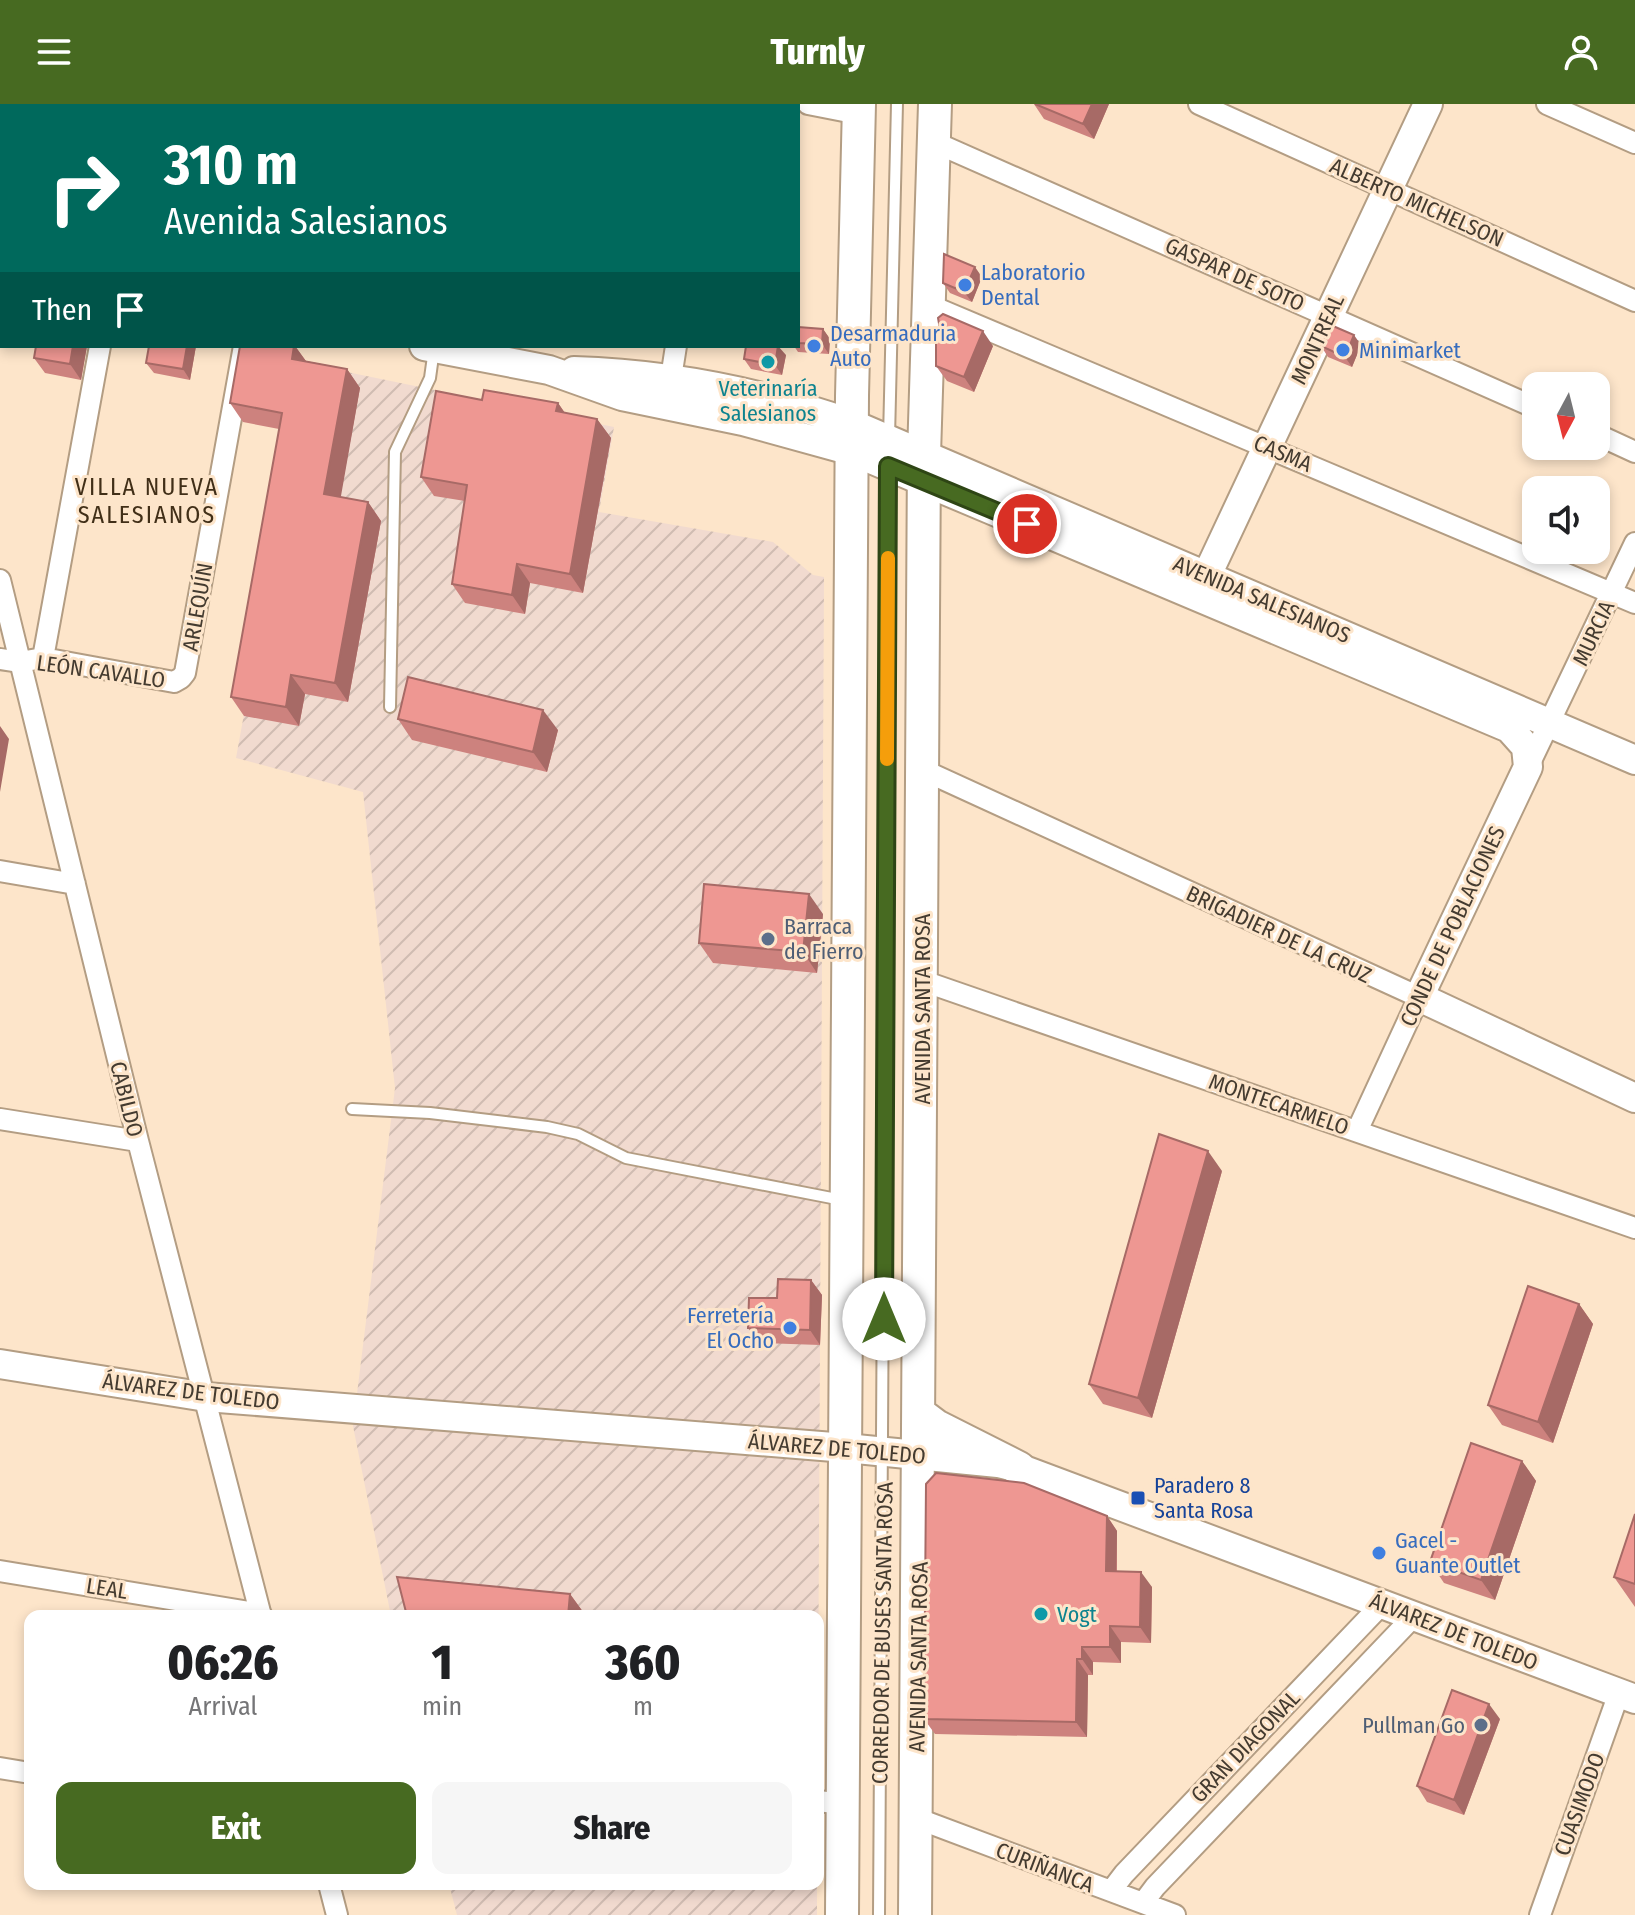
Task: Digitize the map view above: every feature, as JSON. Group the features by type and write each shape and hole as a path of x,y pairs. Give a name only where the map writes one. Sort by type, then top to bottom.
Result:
{"main road":[{"name":"AVENIDA SANTA ROSA","path":"915,1915 924,468 935,104"},
{"name":"MONTREAL","path":"1207,575 1428,104"},
{"path":"842,1915 831,1803 846,1448 852,437 859,109"},
{"path":"436,348 549,370 622,396 743,421 852,437"},
{"path":"549,370 671,378 770,398 852,437"},
{"name":"AVENIDA SALESIANOS","path":"852,437 1502,724 1522,740 1528,755 1528,767"},
{"name":"AVENIDA SALESIANOS","path":"924,468 1207,575 1635,760"},
{"name":"CONDE DE POBLACIONES","path":"1419,997 1528,767"},
{"name":"BRIGADIER DE LA CRUZ","path":"1419,997 1635,1098"},
{"name":"ÁLVAREZ DE TOLEDO","path":"0,1364 206,1397 883,1451 979,1460 1019,1468 1627,1696"},
{"path":"920,1414 936,1426 1019,1468"}],"street":[{"path":"808,104 859,109"},
{"name":"ALBERTO MICHELSON","path":"1199,104 1635,301"},
{"path":"1547,104 1635,143"},
{"name":"GASPAR DE SOTO","path":"934,142 1522,402"},
{"name":"CASMA","path":"929,305 1635,603"},
{"path":"43,658 100,348"},
{"name":"ARLEQUÍN","path":"181,678 185,673 244,348"},
{"path":"671,378 676,348"},
{"path":"1610,440 1635,452"},
{"name":"MURCIA","path":"1550,723 1635,543"},
{"name":"CABILDO","path":"0,580 10,660 75,884 260,1610"},
{"name":"LEÓN CAVALLO","path":"10,660 43,658 174,682 181,678"},
{"name":"CONDE DE POBLACIONES","path":"1528,767 1550,723"},
{"name":"BRIGADIER DE LA CRUZ","path":"923,770 1419,997"},
{"path":"0,871 75,884"},
{"name":"MONTECARMELO","path":"923,981 1635,1228"},
{"name":"CONDE DE POBLACIONES","path":"1357,1131 1419,997"},
{"path":"0,1119 138,1141"},
{"name":"LEAL","path":"0,1571 231,1610"},
{"name":"GRAN DIAGONAL","path":"1111,1891 1382,1604"},
{"name":"GRAN DIAGONAL","path":"1143,1903 1414,1616"},
{"name":"CUASIMODO","path":"1540,1915 1627,1696"},
{"path":"0,1768 24,1772"},
{"name":"CURIÑANCA","path":"916,1818 1175,1915"},
{"path":"331,1890 337,1915"}],"lane":[{"name":"CORREDOR DE BUSES SANTA ROSA","path":"879,1915 888,453 897,104"},
{"path":"390,707 395,452 430,378 431,348"},
{"path":"352,1109 430,1113 547,1127 578,1134 626,1158 848,1201"}],"shaded area":[{"path":"308,364 614,427 599,512 773,542 813,575 824,577 819,1610 390,1610 353,1426 395,1088 363,792 236,758"},
{"path":"451,1890 817,1890 817,1915 457,1915"}],"building":[{"path":"1035,104 1092,104 1083,124"},
{"path":"944,254 975,267 964,292 943,283"},
{"path":"943,314 983,331 964,377 936,366 936,341 941,335 938,318"},
{"path":"1333,326 1354,335 1345,357 1321,346"},
{"path":"800,327 823,329 822,344 800,343"},
{"path":"36,348 73,348 70,364 34,358"},
{"path":"149,348 187,348 183,369 146,363"},
{"path":"240,348 294,348 292,359 347,369 324,494 368,502 335,683 291,675 286,707 231,697 282,413 230,403"},
{"path":"746,348 778,348 775,365 744,359"},
{"path":"484,390 558,403 556,411 597,419 570,574 517,564 512,595 452,584 467,485 421,477 436,391 482,400"},
{"path":"408,677 543,710 533,752 398,719"},
{"path":"704,884 809,894 803,952 699,943"},
{"path":"1159,1134 1208,1151 1138,1398 1089,1384"},
{"path":"778,1279 811,1280 810,1330 748,1328 749,1298 777,1298"},
{"path":"1528,1286 1579,1304 1538,1422 1488,1405"},
{"path":"1471,1443 1522,1461 1481,1580 1430,1562"},
{"name":"Vogt","path":"936,1473 1024,1483 1107,1516 1106,1571 1141,1572 1140,1627 1110,1626 1110,1647 1082,1647 1082,1659 1077,1659 1076,1722 924,1719 926,1484"},
{"path":"1635,1514 1635,1584 1614,1577"},
{"path":"397,1577 570,1594 569,1610 405,1610"},
{"path":"1452,1690 1489,1704 1454,1800 1417,1786"}],"slow traffic":[{"path":"887,759 888,558"}],"place":[{"name":"Laboratorio Dental","path":"965,285"},
{"name":"Desarmaduria Auto","path":"814,346"},
{"name":"Minimarket","path":"1343,350"},
{"name":"Veterinaría Salesianos","path":"768,362"},
{"name":"Barraca de Fierro","path":"768,939"},
{"name":"Ferretería El Ocho","path":"790,1328"},
{"name":"Paradero 8 Santa Rosa","path":"1138,1498"},
{"name":"Gacel - Guante Outlet","path":"1379,1553"},
{"name":"Vogt","path":"1041,1614"},
{"name":"Pullman Go","path":"1481,1725"}],"district":[{"name":"VILLA NUEVA SALESIANOS","path":"147,501"}],"route":[{"path":"884,1319 888,466 1027,524"}]}
